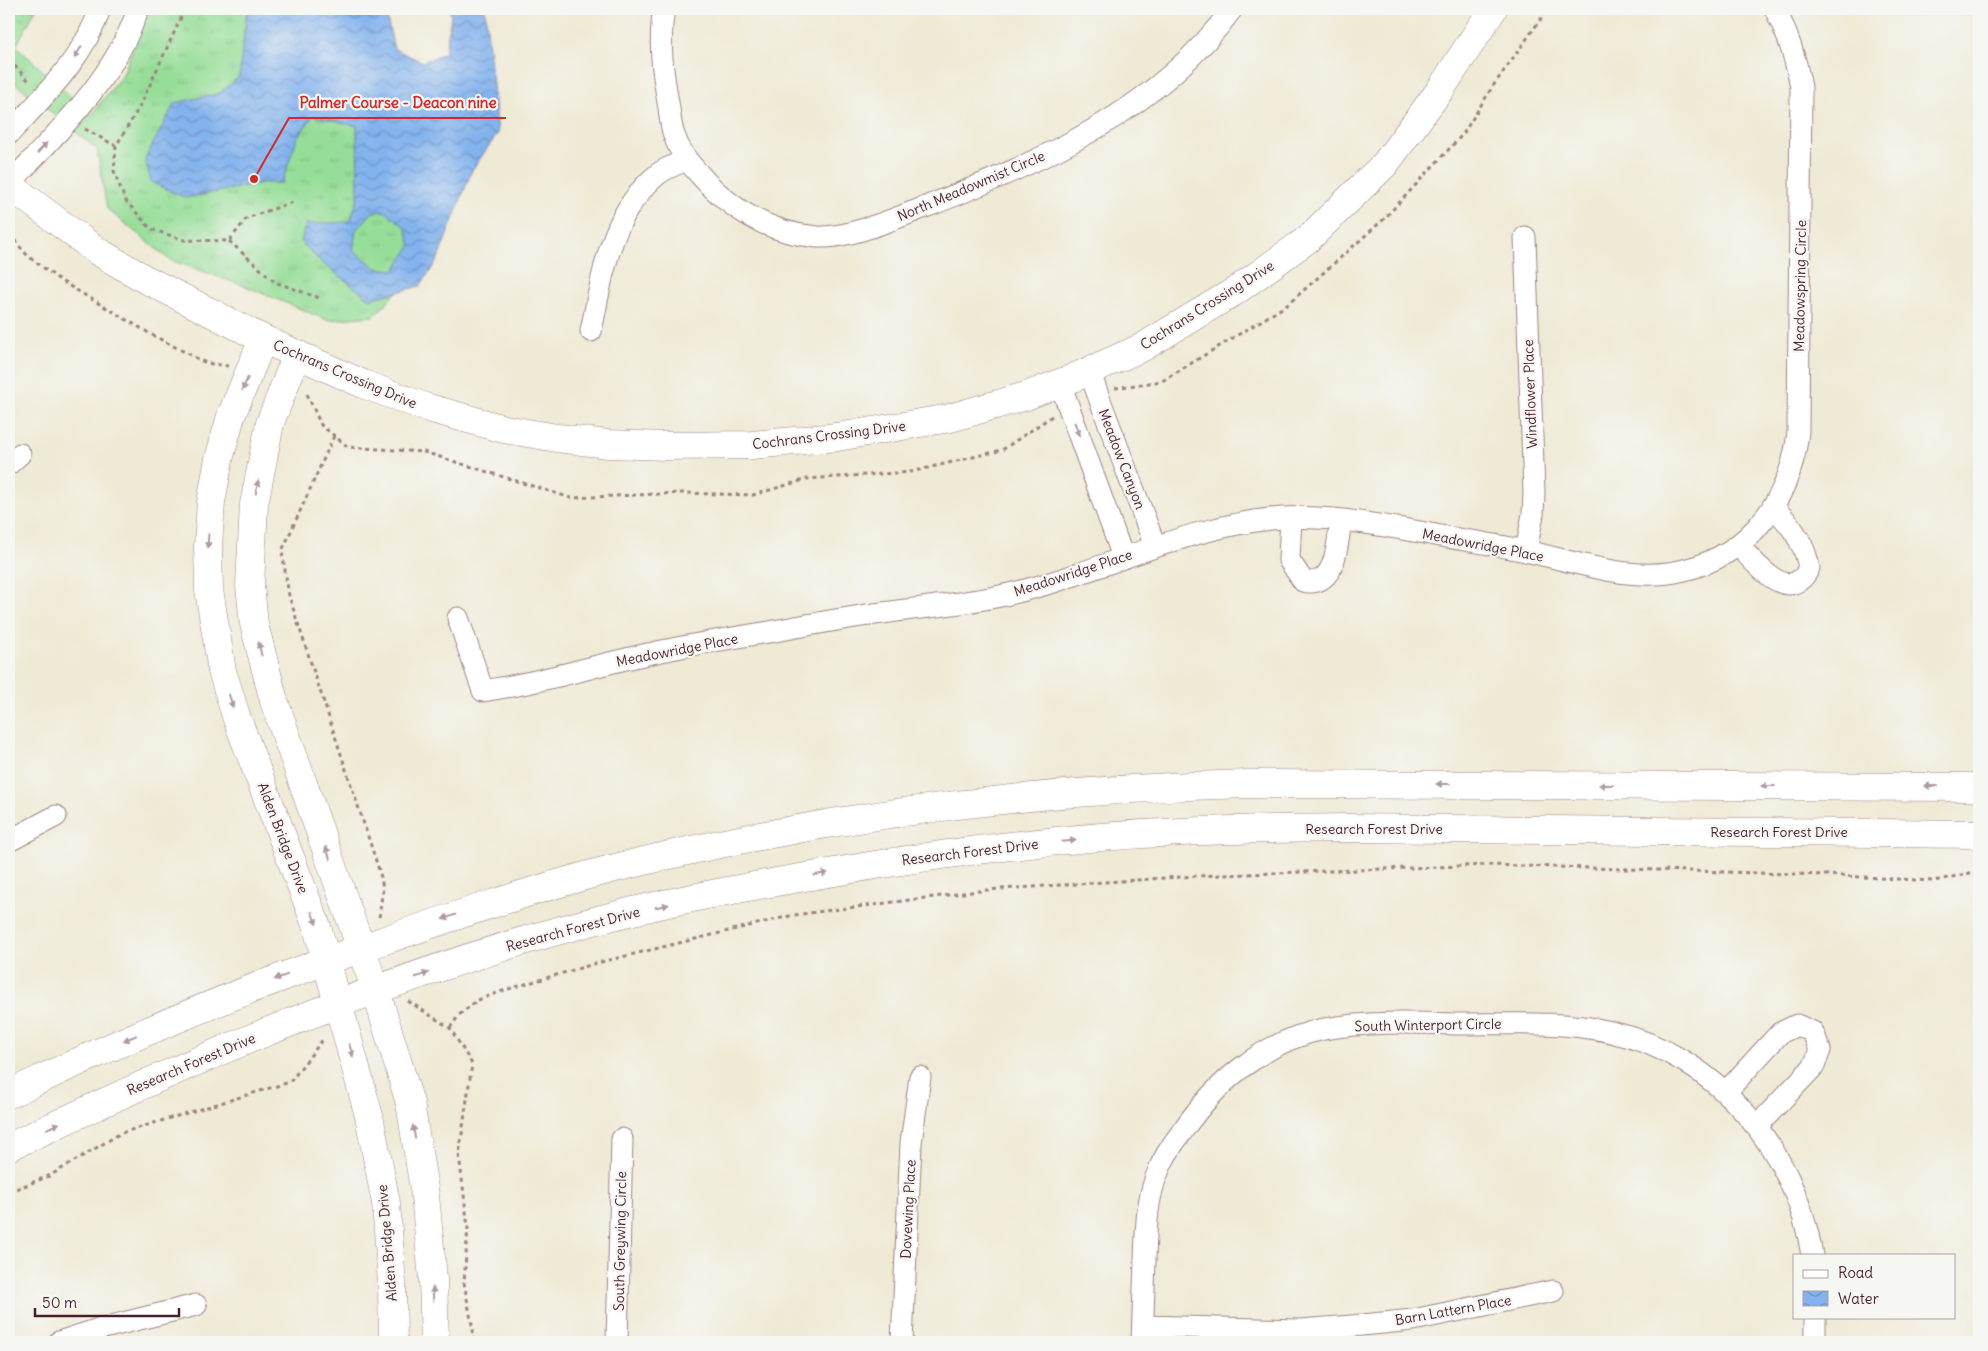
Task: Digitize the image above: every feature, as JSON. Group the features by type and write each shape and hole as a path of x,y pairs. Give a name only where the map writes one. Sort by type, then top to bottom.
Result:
{"main road":[{"name":"Cochrans Crossing Drive","path":"9,184 96,251 145,279 263,339 363,384 425,407 504,429 617,445 752,445 837,437 950,418 1026,396 1064,395 1093,383 1143,347 1237,290 1308,239 1385,164 1440,90 1494,9"},
{"name":"Alden Bridge Drive","path":"263,339 231,416 219,459 211,502 208,546 209,590 222,671 237,719 317,927 369,1116 386,1203 392,1284 393,1342"},
{"path":"297,354 270,423 254,504 250,585 254,624 274,701 371,944 384,994 410,1103 425,1195 433,1279 435,1342"},
{"path":"9,1094 120,1042 217,1002 326,960 464,912 614,868 765,835 923,808 1061,793 1155,787 1250,784 1979,787"},
{"name":"Research Forest Drive","path":"9,1147 139,1086 341,1014 474,956 626,913 775,882 928,856 1065,841 1180,832 1342,828 1979,834"}],"street":[{"path":"9,134 64,72 95,23 100,9"},
{"path":"9,184 81,106 107,69 132,26 138,9"},
{"name":"North Meadowmist Circle","path":"664,9 660,29 662,72 674,135 686,160 713,190 750,218 796,234 819,237 877,226 1029,164 1098,127 1158,88 1200,50 1232,9"},
{"name":"Meadowspring Circle","path":"1736,546 1768,516 1780,498 1796,456 1798,432 1800,87 1797,64 1775,9"},
{"path":"592,331 605,266 614,233 640,192 659,173 686,160"},
{"name":"Windflower Place","path":"1525,237 1534,493 1533,514 1526,551"},
{"name":"Meadow Canyon","path":"1093,383 1155,546"},
{"path":"1064,395 1123,557"},
{"path":"1736,546 1766,574 1778,582 1792,583 1802,579 1809,568 1807,553 1787,520 1773,507"},
{"path":"1291,518 1289,560 1303,580 1312,583 1323,578 1331,570 1336,555 1341,521"},
{"name":"Meadowridge Place","path":"458,618 483,691 548,679 658,651 1010,594 1193,534 1252,521 1291,518 1372,524 1526,551 1605,570 1632,574 1683,571 1712,561 1736,546"},
{"path":"9,841 56,816"},
{"name":"South Winterport Circle","path":"1142,1334 1146,1221 1157,1172 1168,1152 1196,1111 1231,1075 1274,1048 1297,1037 1323,1030 1383,1023 1561,1025 1614,1032 1670,1053 1696,1069 1726,1092 1756,1126 1788,1177 1809,1234 1812,1254"},
{"path":"1726,1092 1780,1032 1797,1025 1813,1032 1820,1050 1814,1066 1756,1126"},
{"name":"Dovewing Place","path":"902,1342 911,1143 920,1077"},
{"name":"South Greywing Circle","path":"617,1342 622,1139"},
{"name":"Barn Lattern Place","path":"1142,1334 1300,1330 1413,1320 1552,1291"},
{"path":"59,1342 99,1329 196,1305"},
{"path":"1815,1318 1815,1342"}],"path":[{"path":"1093,383 1110,388 1162,382 1287,305 1384,219 1463,134 1493,86 1548,9"},
{"path":"116,146 114,171 125,200 151,229 184,240 229,240 275,282 322,299"},
{"path":"229,240 247,218 296,201"},
{"path":"9,234 28,256 61,281 154,336 206,363 251,369"},
{"path":"286,381 305,390 321,425 348,447 424,452 572,498 681,493 753,495 807,479 911,472 1002,450 1050,417 1064,395"},
{"path":"334,436 282,550 289,596 384,888 379,920 371,944"},
{"path":"450,1028 459,1015 478,1000 505,990 597,963 794,915 986,890 1195,876 1490,865 1816,874 1934,881 1979,871"},
{"path":"384,994 396,1004 413,1006"},
{"path":"384,994 401,994 413,1006 450,1028 472,1064 459,1155 468,1227 464,1283 474,1335 473,1342"},
{"path":"9,1192 51,1175 121,1133 290,1082 341,1014"}],"green space":[{"path":"9,9 36,9 16,46 91,115 123,74 149,9 361,9 423,239 409,279 374,316 327,320 245,286 170,260 107,209 97,149 9,78"}],"water":[{"path":"247,9 385,9 394,49 423,62 445,53 451,16 449,9 485,9 498,133 472,170 437,261 420,286 370,299 321,262 301,242 306,224 350,222 358,197 357,126 313,116 297,138 282,183 262,183 186,198 151,182 145,159 175,103 220,93 239,77","holes":["385,211 405,227 411,245 395,270 378,269 353,250 356,230 373,212"]}],"place":[{"name":"Palmer Course - Deacon nine","path":"254,179"}]}
